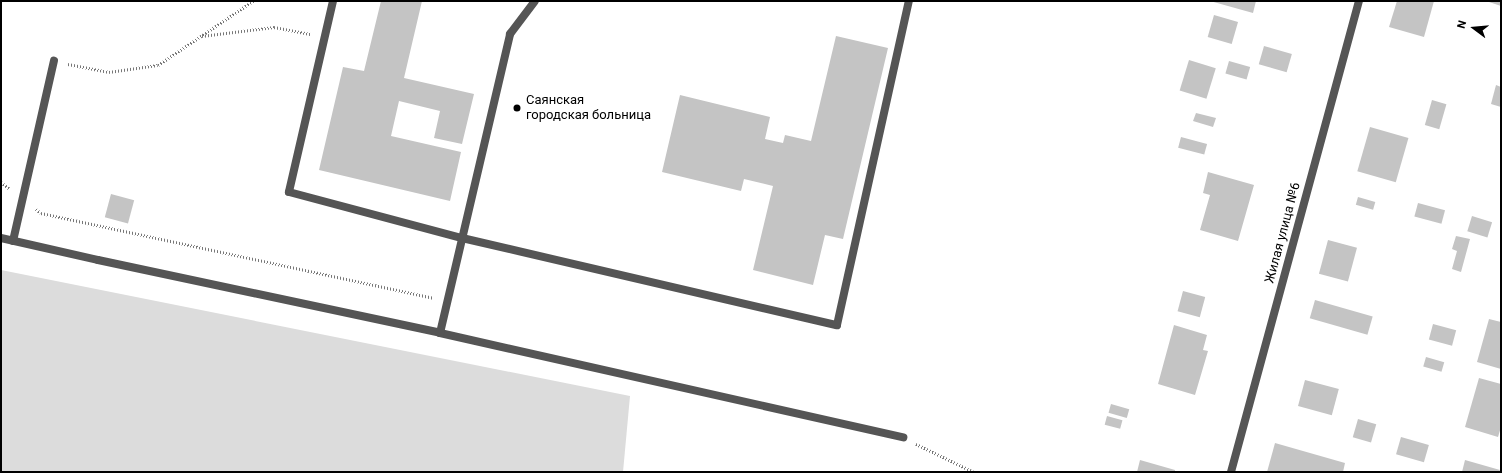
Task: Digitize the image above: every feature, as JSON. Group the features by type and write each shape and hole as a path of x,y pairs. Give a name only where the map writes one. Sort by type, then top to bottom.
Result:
{"street":[{"path":"333,1 289,192 462,238 838,325 909,1"},
{"path":"440,333 510,34 534,1"},
{"name":"Жилая улица №6","path":"1231,472 1359,1"},
{"path":"13,241 54,61"},
{"path":"1,238 440,333 903,437"}],"path":[{"path":"54,61 109,72 158,65 253,1"},
{"path":"202,36 274,27 325,37"},
{"path":"1,182 41,213 447,301"},
{"path":"903,437 974,472"}],"shaded area":[{"path":"1,270 630,396 623,472 1,472"}],"building":[{"path":"381,1 422,1 404,78 474,94 462,144 434,138 440,111 399,101 391,136 461,152 450,201 319,170 343,67 364,71"},
{"path":"1210,1 1256,1 1253,13"},
{"path":"1397,1 1434,1 1424,37 1389,27"},
{"path":"1486,1 1501,1 1501,6"},
{"path":"1214,15 1238,22 1232,44 1208,37"},
{"path":"836,36 888,48 843,239 825,235 813,285 753,270 773,186 744,179 741,191 662,172 680,95 770,117 765,139 783,143 785,135 811,141"},
{"path":"1264,46 1292,54 1287,72 1259,64"},
{"path":"1189,60 1216,68 1206,99 1180,91"},
{"path":"1229,61 1250,67 1247,80 1225,73"},
{"path":"1496,85 1501,87 1501,107 1491,104"},
{"path":"1432,100 1446,104 1439,129 1425,125"},
{"path":"1196,113 1216,118 1213,127 1193,121"},
{"path":"1370,127 1408,138 1396,182 1357,171"},
{"path":"1181,137 1207,144 1204,155 1178,148"},
{"path":"1208,172 1254,185 1238,241 1200,230 1210,195 1203,193"},
{"path":"111,194 134,200 128,223 105,217"},
{"path":"1358,197 1375,202 1373,210 1356,205"},
{"path":"1418,203 1445,210 1441,224 1414,217"},
{"path":"1472,216 1492,222 1487,237 1467,231"},
{"path":"1456,236 1470,239 1461,272 1452,269 1457,251 1452,249"},
{"path":"1328,240 1357,248 1348,282 1319,274"},
{"path":"1183,291 1205,297 1200,317 1178,311"},
{"path":"1315,300 1373,317 1367,335 1310,318"},
{"path":"1489,319 1501,322 1501,369 1477,362"},
{"path":"1433,324 1456,330 1452,346 1429,339"},
{"path":"1174,325 1207,335 1203,350 1208,351 1195,395 1158,384"},
{"path":"1426,357 1444,362 1442,372 1423,367"},
{"path":"1479,378 1501,384 1501,427 1498,437 1465,427"},
{"path":"1305,380 1339,389 1332,415 1298,406"},
{"path":"1111,404 1129,409 1127,418 1109,413"},
{"path":"1107,416 1122,420 1120,429 1105,425"},
{"path":"1358,419 1376,424 1371,443 1353,437"},
{"path":"1401,437 1429,445 1424,462 1396,454"},
{"path":"1275,443 1345,463 1343,472 1267,472"},
{"path":"1140,460 1175,470 1175,472 1137,472"},
{"path":"1465,460 1500,470 1499,472 1462,472"}],"place":[{"name":"Саянская городская больница","path":"517,108"}]}
